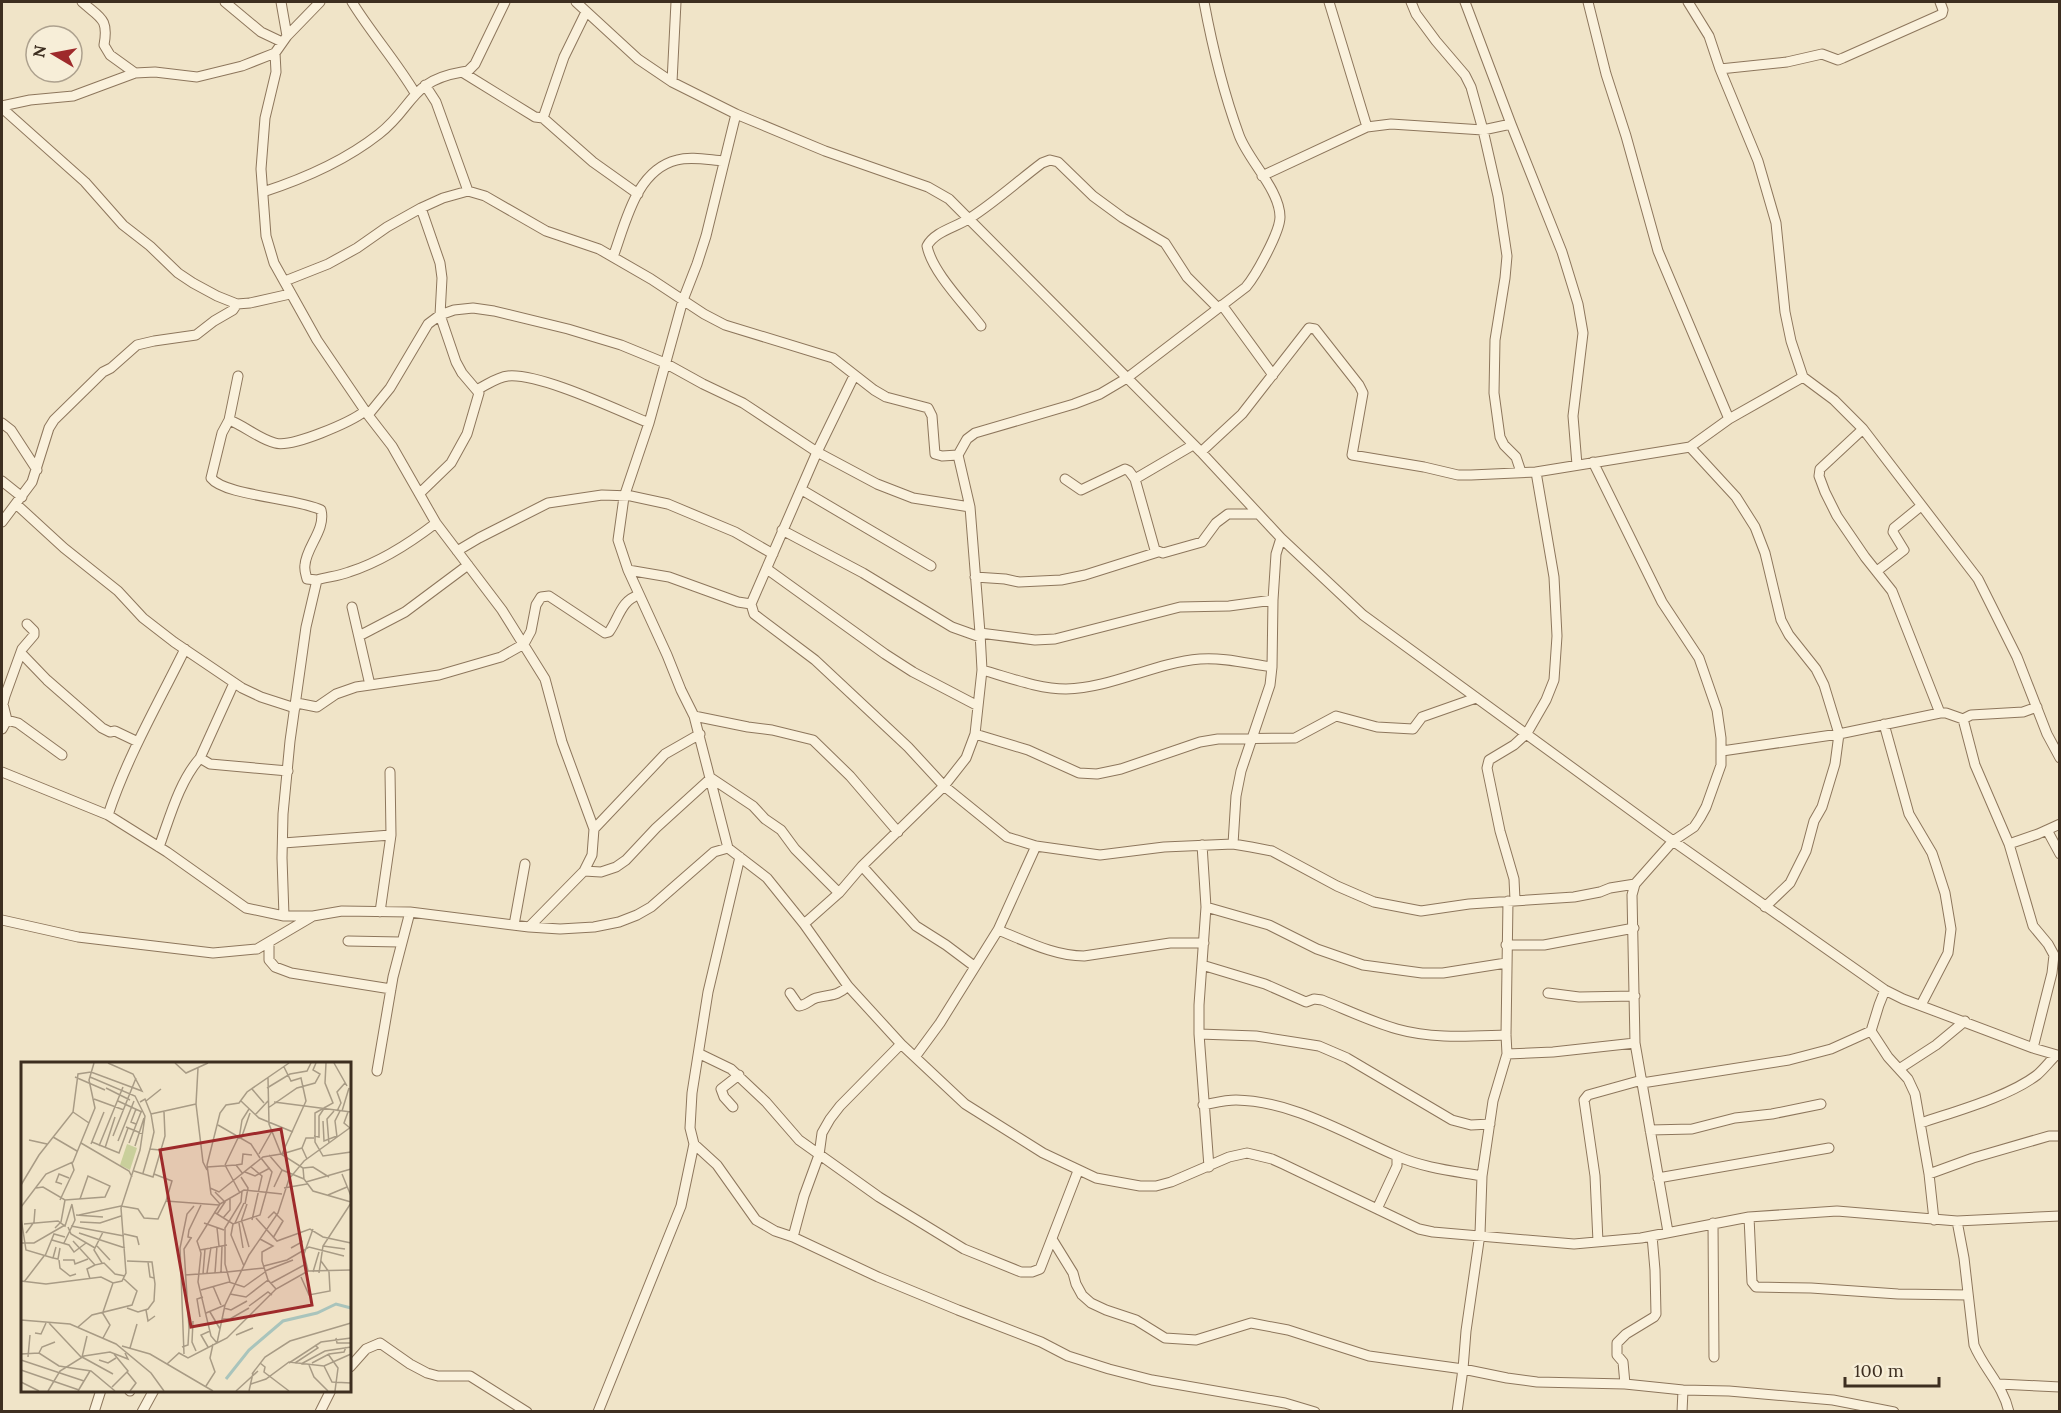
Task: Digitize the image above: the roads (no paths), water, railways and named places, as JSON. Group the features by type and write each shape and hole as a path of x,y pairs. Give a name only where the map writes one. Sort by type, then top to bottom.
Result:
{"street":[{"path":"82,2 105,23 107,30 104,45 110,56 135,73"},
{"path":"225,2 261,32 284,39"},
{"path":"281,2 284,39"},
{"path":"320,2 284,39 275,53 276,72 265,118 261,169 266,236 274,263 290,294 334,365 392,446 436,523 524,644 545,679 562,742 594,829 592,855 584,871 529,927"},
{"path":"352,2 415,93"},
{"path":"263,192 300,180 379,135 415,93 425,85 436,79 468,71 474,64 506,2"},
{"path":"576,2 638,59 672,82 736,114 825,151 939,192 949,199 1201,452 1281,538 1363,615 1673,841 1885,990 2032,1048 2058,1055"},
{"path":"672,82 676,2"},
{"path":"804,924 944,786 966,758 975,734 982,669 980,635 970,507 958,456 967,440 975,433 1088,400 1127,378 1246,287 1254,278 1278,225 1278,206 1240,137 1210,35 1205,2"},
{"path":"1329,2 1367,127"},
{"path":"1411,2 1416,14 1465,75 1471,87 1483,130 1498,196 1507,256 1495,340 1494,393 1500,437 1504,445 1516,457 1521,472"},
{"path":"1465,2 1562,252 1578,304 1583,333 1574,417 1577,465"},
{"path":"1587,2 1658,251 1729,419"},
{"path":"1688,2 1709,36 1720,69 1758,161 1776,223 1785,312 1791,341 1803,377 1834,400 1863,429 1978,579 2017,657 2047,735 2060,758"},
{"path":"1720,69 1787,62 1822,54 1838,60 1942,14 1940,2"},
{"path":"543,118 564,57 586,12"},
{"path":"3,104 73,96 135,73 155,72 197,78 242,66 275,53"},
{"path":"462,72 535,117 543,118 593,162 638,194"},
{"path":"436,79 436,102"},
{"path":"425,85 436,102 468,192"},
{"path":"3,104 85,182 123,225 150,246 178,273 216,296 237,304 290,294"},
{"path":"736,114 698,264 683,300 650,423 624,497 618,540 628,570 694,716 729,848 767,878 804,924 848,986 901,1044 965,1104 1043,1154 1096,1178 1140,1186 1156,1186 1209,1167 1229,1157 1247,1153 1272,1159 1419,1229 1433,1232 1480,1234 1574,1244 1652,1236 1749,1217 1836,1211 1957,1221 2060,1216"},
{"path":"1262,176 1367,127 1391,124 1483,130 1511,124"},
{"path":"613,257 638,194 654,171 662,165 680,159 724,161"},
{"path":"981,326 932,260 927,246 928,242 969,219 1042,163 1050,160 1058,162 1093,196 1123,218 1165,243 1187,277 1220,306 1273,375"},
{"path":"285,281 328,264 357,248 387,227 443,198 468,192 485,196 546,231 599,249 725,325 833,358 854,376 886,397 928,408 932,416 935,454 958,456"},
{"path":"420,493 451,463 467,434 477,402 478,389 462,373 456,362 440,315 442,278 440,262 421,208"},
{"path":"2,522 32,482 54,420 103,372 111,368 137,345 196,335 233,310 237,304"},
{"path":"230,420 276,444 287,443 340,426 367,413 390,388 428,324 440,315 454,310 473,308 568,328 621,345 665,363 743,403 817,452 892,491 913,498 970,507"},
{"path":"1201,452 1242,414 1307,329 1312,328 1363,393 1351,453 1353,457 1424,467 1458,475 1536,471 1690,447 1729,419 1803,377"},
{"path":"238,376 230,420 222,433 211,478 232,488 321,510 323,515 320,528 306,557 304,567 307,579 317,580 350,572 405,546 436,523"},
{"path":"478,389 509,376 528,379 585,397 650,423"},
{"path":"854,376 782,530 751,604 754,614 815,660 908,747 944,786 1002,834 1036,846 1100,855 1164,847 1233,844 1272,851 1337,886 1374,902 1421,911 1511,900 1574,897 1635,884"},
{"path":"2,423 11,430 37,470"},
{"path":"1863,429 1820,469 1819,476 1837,516 1892,591 1940,713"},
{"path":"1135,478 1193,444"},
{"path":"1690,447 1736,497 1755,527 1765,553 1781,620 1816,669 1824,685 1839,734 1834,764 1822,807 1814,821 1806,851 1790,883 1765,907"},
{"path":"1593,462 1662,602 1699,657 1717,710 1722,751 1721,765 1706,807 1694,827 1673,841 1635,884 1632,895 1635,1043 1668,1232"},
{"path":"1065,479 1081,490 1125,469 1128,470 1135,478 1155,550 1158,552"},
{"path":"1457,1412 1480,1234 1482,1176 1496,1088 1507,1054 1506,945 1514,879 1500,831 1487,768 1489,760 1514,745 1527,733 1546,700 1554,680 1557,636 1554,577 1536,471"},
{"path":"2,481 64,548 118,591 143,618 234,683 261,698 296,705 317,706 336,694 370,685 439,675 501,657 524,644 531,631 536,605 541,597 549,596 605,633 609,632 627,601 639,595"},
{"path":"802,490 931,566"},
{"path":"457,551 548,503 591,496 631,496 678,508 735,532 773,554"},
{"path":"1877,571 1904,550 1893,532 1894,528 1921,506"},
{"path":"975,577 1019,582 1061,580 1085,575 1158,552 1163,553 1202,542 1216,523 1228,514 1258,514"},
{"path":"782,530 863,573 952,627 980,635 1035,640 1055,639 1180,607 1229,606 1273,600"},
{"path":"1233,844 1236,796 1241,771 1270,685 1276,554 1281,538"},
{"path":"359,636 405,612 468,566"},
{"path":"767,569 894,660 978,706"},
{"path":"628,570 669,577 738,602 751,604"},
{"path":"284,916 283,843 288,771 306,627 317,580"},
{"path":"352,607 370,685"},
{"path":"2,729 7,720 3,704 5,696 21,653 34,635 34,630 27,624"},
{"path":"108,815 114,795 138,742 185,649"},
{"path":"21,653 47,680 102,728 110,732 115,731 138,742"},
{"path":"982,669 1023,682 1062,689 1096,685 1198,659 1216,659 1272,667"},
{"path":"159,847 179,794 192,766 200,758 234,683"},
{"path":"975,734 1028,750 1079,773 1088,774 1121,769 1200,742 1218,739 1252,740 1299,737 1336,716 1377,727 1413,729 1422,717 1476,698"},
{"path":"1722,751 1839,734 1940,713 1963,719 1971,715 2023,712 2037,707"},
{"path":"694,716 813,740 850,776 898,832"},
{"path":"1963,719 1975,765 2009,844 2033,926 2054,955 2052,973 2032,1048"},
{"path":"7,720 18,723 62,755"},
{"path":"1884,724 1909,814 1932,853 1936,865 1945,893 1951,929 1948,953 1921,1005"},
{"path":"594,829 665,754 700,734"},
{"path":"200,758 210,764 288,771"},
{"path":"2,771 108,815 159,847 246,908 284,916 313,916 342,911 410,912 529,927 560,929 594,927 638,915 676,886 714,852 729,848"},
{"path":"380,912 391,835 390,772"},
{"path":"584,871 601,872 616,867 626,860 656,828 711,778"},
{"path":"711,778 753,806 765,819 781,830 795,849 838,893"},
{"path":"2009,844 2060,824"},
{"path":"2047,830 2060,854"},
{"path":"283,843 391,835"},
{"path":"1203,845 1206,907 1199,1034 1209,1167"},
{"path":"915,1057 940,1023 998,930 1036,846"},
{"path":"598,1412 681,1206 694,1144 690,1128 692,1093 708,992 740,857"},
{"path":"514,925 525,864"},
{"path":"862,866 916,926 974,966"},
{"path":"1206,907 1269,925 1317,949 1363,965 1443,973 1506,963"},
{"path":"377,1071 400,942 410,912"},
{"path":"2,921 78,937 213,953 257,949 313,916"},
{"path":"1506,945 1552,944 1634,928"},
{"path":"998,930 1050,951 1071,956 1170,943 1204,943"},
{"path":"2048,944 2060,941"},
{"path":"269,942 269,960 275,968 291,973 391,989"},
{"path":"348,942 400,942"},
{"path":"1202,965 1264,984 1306,1002 1314,999 1322,1000 1398,1029 1418,1033 1465,1036 1506,1035"},
{"path":"790,993 799,1006 803,1006 813,999 840,993 848,986"},
{"path":"1598,1242 1595,1176 1584,1100 1588,1095 1642,1082 1789,1060 1831,1049 1871,1031 1885,990"},
{"path":"1548,993 1579,997 1635,996"},
{"path":"1899,1069 1936,1045 1965,1021"},
{"path":"1871,1031 1888,1057 1913,1086 1929,1174 1934,1220"},
{"path":"1199,1034 1256,1036 1319,1046 1347,1058 1452,1120 1470,1125 1490,1124"},
{"path":"1507,1054 1553,1052 1635,1043"},
{"path":"793,1237 804,1196 819,1155 822,1133 840,1106 901,1044"},
{"path":"700,1054 739,1075 799,1140 879,1197 964,1249 1021,1272 1040,1269 1078,1171"},
{"path":"1921,1123 2020,1085 2038,1074 2058,1055"},
{"path":"733,1107 724,1097 721,1089 739,1075"},
{"path":"1203,1105 1233,1100 1272,1106 1338,1127 1397,1156 1429,1167 1482,1176"},
{"path":"1650,1130 1692,1129 1735,1118 1772,1114 1821,1104"},
{"path":"1929,1174 1973,1158 2049,1136 2060,1136"},
{"path":"694,1144 717,1165 756,1220 775,1231 793,1237 878,1277 1041,1342 1068,1356 1152,1380 1285,1403 1315,1412"},
{"path":"1658,1178 1830,1148"},
{"path":"1377,1209 1398,1166 1397,1156"},
{"path":"1749,1217 1752,1282 1756,1287 1968,1295"},
{"path":"1957,1221 1964,1258 1974,1345 1978,1355 1999,1384 2009,1412"},
{"path":"1713,1223 1714,1357"},
{"path":"1624,1384 1623,1362 1617,1355 1617,1343 1626,1334 1656,1314 1652,1236"},
{"path":"1052,1239 1073,1273 1082,1295 1091,1303 1136,1320 1165,1338 1196,1340 1251,1323 1288,1330 1369,1356 1464,1369 1525,1381 1624,1384 1683,1390 1729,1391 1833,1400 1894,1412"},
{"path":"351,1366 366,1349 380,1343 427,1373 438,1376 470,1376 526,1412"},
{"path":"1999,1384 2026,1383 2060,1387"},
{"path":"1682,1412 1683,1390"},
{"path":"94,1412 100,1392"},
{"path":"142,1412 153,1392"},
{"path":"320,1412 330,1392"}]}
